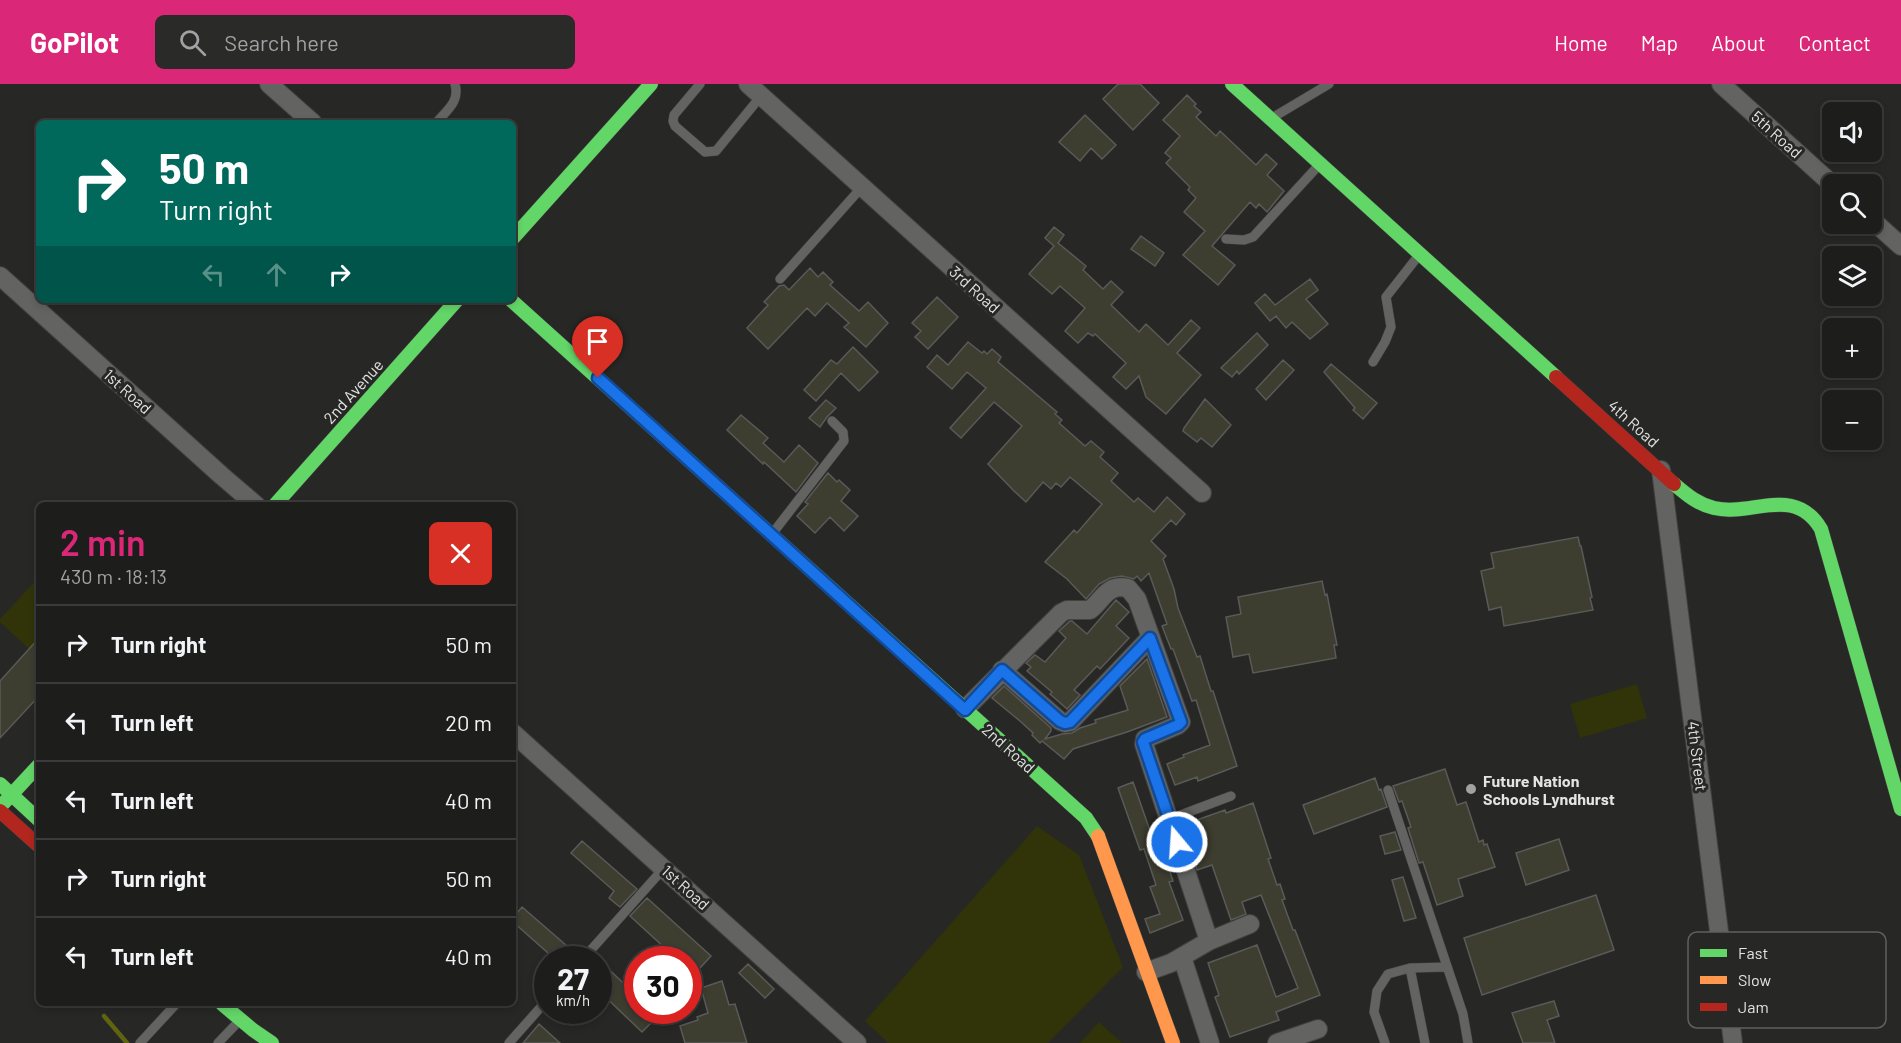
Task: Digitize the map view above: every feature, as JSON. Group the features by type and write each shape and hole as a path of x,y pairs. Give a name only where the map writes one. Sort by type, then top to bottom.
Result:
{"street":[{"path":"269,84 310,120"},
{"path":"516,235 651,84"},
{"name":"4th Road","path":"1232,84 1689,496 1712,507 1722,509 1782,504 1800,509 1813,517 1821,529 1901,809"},
{"name":"5th Road","path":"1721,84 1822,175"},
{"name":"3rd Road","path":"754,90 1202,493"},
{"path":"1882,229 1901,246"},
{"name":"1st Road","path":"0,276 252,502"},
{"name":"2nd Avenue","path":"277,502 454,303"},
{"name":"2nd Road","path":"514,303 1090,823 1173,1043"},
{"name":"4th Street","path":"1661,470 1719,932"},
{"path":"965,710 1002,670 1061,613 1067,610 1089,610 1107,592 1115,588 1128,588 1137,598 1181,719 1178,725 1145,739 1143,742 1209,941"},
{"path":"1002,670 1060,721 1070,722 1150,638"},
{"name":"1st Road","path":"516,736 857,1043"},
{"path":"36,768 0,809 36,843"},
{"path":"0,784 36,817"},
{"path":"1146,972 1250,924"},
{"path":"1182,957 1210,1043"},
{"path":"224,1006 272,1043"},
{"path":"243,1006 281,1043"},
{"name":"4th Street","path":"1731,1028 1733,1043"},
{"path":"1280,1042 1318,1029"}],"lane":[{"path":"439,120 456,100 455,84"},
{"path":"700,84 674,115 673,121 675,126 705,152 716,151 754,90"},
{"path":"1271,119 1329,84"},
{"path":"1226,239 1244,240 1253,237 1321,164"},
{"path":"780,279 862,187"},
{"path":"1373,362 1385,342 1390,327 1386,297 1420,253"},
{"path":"772,534 844,441 843,432 832,421"},
{"path":"1388,790 1463,1014 1468,1043"},
{"path":"1170,819 1231,796"},
{"path":"594,946 664,868"},
{"path":"1385,1043 1374,1012 1377,991 1388,974 1410,968 1447,967"},
{"path":"1410,968 1425,1043"},
{"path":"140,1043 174,1006"},
{"path":"509,1043 534,1015"},
{"path":"218,1043 240,1019"}],"shaded area":[{"path":"36,580 36,641 29,649 0,622 0,619"},
{"path":"1637,684 1647,718 1580,738 1570,704"},
{"path":"1037,826 1079,855 1123,967 1048,1043 888,1043 865,1021"},
{"path":"1099,1022 1122,1043 1080,1043"}],"building":[{"path":"1118,84 1140,84 1159,103 1133,130 1103,99"},
{"path":"1187,95 1201,112 1196,117 1216,136 1220,131 1256,165 1266,154 1277,164 1267,175 1284,191 1267,212 1259,204 1256,208 1250,202 1212,246 1235,265 1218,285 1183,255 1205,231 1184,212 1196,198 1188,190 1190,187 1166,163 1171,158 1165,153 1180,136 1163,120"},
{"path":"1085,115 1116,145 1102,159 1091,148 1080,161 1059,142"},
{"path":"1054,227 1064,235 1058,243 1086,266 1083,270 1103,289 1111,281 1123,292 1111,305 1139,332 1146,324 1168,345 1191,320 1200,328 1177,353 1201,375 1166,414 1146,397 1139,376 1126,389 1113,377 1126,363 1095,334 1093,336 1088,333 1078,343 1065,331 1085,308 1060,286 1052,294 1029,274 1054,246 1045,238"},
{"path":"1141,236 1164,253 1155,266 1131,249"},
{"path":"810,268 818,277 823,272 833,282 830,285 859,311 868,302 888,323 866,347 844,327 849,323 827,303 815,316 807,308 768,349 747,328 768,305 764,302 779,286 784,285 789,290"},
{"path":"1310,279 1318,290 1306,299 1328,324 1310,339 1292,322 1286,328 1276,316 1270,321 1255,303 1265,294 1275,305"},
{"path":"937,297 958,317 928,349 915,337 921,331 912,323"},
{"path":"1257,333 1268,345 1239,374 1237,371 1232,377 1221,368"},
{"path":"968,342 982,353 984,351 987,354 992,349 1001,357 998,362 1057,412 1055,414 1062,420 1059,423 1085,446 1091,441 1104,452 1100,457 1118,473 1111,481 1134,502 1138,498 1154,512 1167,497 1185,514 1176,525 1171,520 1151,541 1166,556 1163,559 1178,608 1197,657 1200,656 1237,766 1198,781 1197,777 1175,785 1167,764 1210,745 1196,700 1192,701 1162,626 1167,624 1149,573 1141,581 1137,576 1134,579 1122,576 1110,578 1099,584 1086,599 1067,579 1045,562 1074,530 1077,533 1102,504 1070,477 1061,487 1056,483 1051,489 1043,482 1026,502 1014,491 988,464 1022,426 994,402 961,438 950,428 986,388 967,372 952,389 927,367 937,355 948,365"},
{"path":"853,347 878,372 859,391 841,373 816,401 804,390 831,360 837,364"},
{"path":"1283,360 1294,370 1266,400 1256,389"},
{"path":"1331,364 1377,403 1363,419 1353,410 1355,408 1324,372"},
{"path":"1205,399 1231,425 1212,447 1201,438 1197,442 1183,431"},
{"path":"826,400 836,408 820,427 809,418"},
{"path":"741,415 768,438 763,443 784,462 799,445 818,463 796,492 727,430"},
{"path":"828,473 850,490 841,501 858,516 844,531 830,517 815,533 797,516 808,504 805,502"},
{"path":"1578,537 1593,610 1504,626 1501,607 1489,610 1481,571 1494,568 1491,553"},
{"path":"1322,581 1325,595 1327,594 1337,645 1334,645 1336,658 1253,673 1249,654 1233,657 1226,617 1241,614 1238,597"},
{"path":"1116,600 1129,612 1116,626 1129,638 1100,669 1097,666 1074,690 1080,695 1067,709 1050,694 1052,692 1027,671 1031,667 1026,663 1035,655 1045,662 1066,638 1059,631 1070,621 1087,634"},
{"path":"36,641 36,699 0,738 0,681"},
{"path":"1147,659 1167,717 1073,749 1064,759 1042,741 1040,743 1032,735 1033,733 992,698 1004,686 1051,728 1045,739 1072,733 1096,723 1095,720 1128,710 1120,686"},
{"path":"1445,769 1457,805 1466,802 1479,842 1483,840 1484,845 1487,844 1495,867 1458,879 1463,896 1437,905 1423,862 1419,863 1408,828 1411,827 1402,801 1399,802 1393,786"},
{"path":"1375,778 1387,807 1314,834 1303,805"},
{"path":"1133,782 1156,848 1162,847 1173,881 1169,882 1183,920 1150,933 1145,919 1160,914 1150,887 1156,885 1144,849 1140,850 1118,788"},
{"path":"1253,803 1271,858 1268,859 1277,885 1280,884 1285,899 1282,900 1320,995 1276,1012 1279,1020 1230,1037 1215,997 1219,995 1208,963 1257,945 1276,997 1298,988 1261,895 1242,902 1246,914 1231,920 1212,865 1197,870 1187,838 1198,834 1194,821"},
{"path":"1395,832 1401,850 1385,854 1380,836"},
{"path":"1559,839 1569,870 1526,885 1516,853"},
{"path":"582,841 637,889 620,907 609,898 614,891 571,853"},
{"path":"1403,877 1416,918 1404,921 1392,880"},
{"path":"1596,895 1614,950 1482,995 1464,938"},
{"path":"647,898 700,946 663,946 630,916"},
{"path":"522,907 567,946 540,946 516,925 516,914"},
{"path":"702,948 711,956 702,966"},
{"path":"748,964 774,989 765,998 739,973"},
{"path":"612,972 624,984 624,1015 612,1003"},
{"path":"722,981 729,1005 735,1004 747,1043 685,1043 680,1026 702,1024 702,1015 708,1013 702,988"},
{"path":"1554,1001 1559,1016 1547,1020 1555,1043 1523,1043 1512,1013"},
{"path":"539,1024 560,1043 523,1043"},
{"path":"634,1024 650,1024 642,1032"}],"waterway":[{"path":"104,1016 127,1043"}],"traffic: fast":[{"path":"516,235 651,84"},
{"path":"1232,84 1556,377"},
{"path":"278,502 454,303"},
{"path":"514,303 1086,818 1098,836"},
{"path":"1674,484 1687,495 1714,508 1728,510 1772,505 1798,508 1810,516 1821,529 1901,809"},
{"path":"0,807 36,768"},
{"path":"0,784 36,817"},
{"path":"224,1006 272,1043"}],"traffic: slow":[{"path":"1098,836 1173,1043"}],"traffic: jam":[{"path":"1556,377 1674,484"},
{"path":"0,811 36,843"}],"place":[{"name":"Future Nation Schools Lyndhurst","path":"1471,789"}],"route":[{"path":"598,378 965,710 1002,670 1060,721 1070,722 1150,638 1181,722 1143,742 1177,842"}]}
